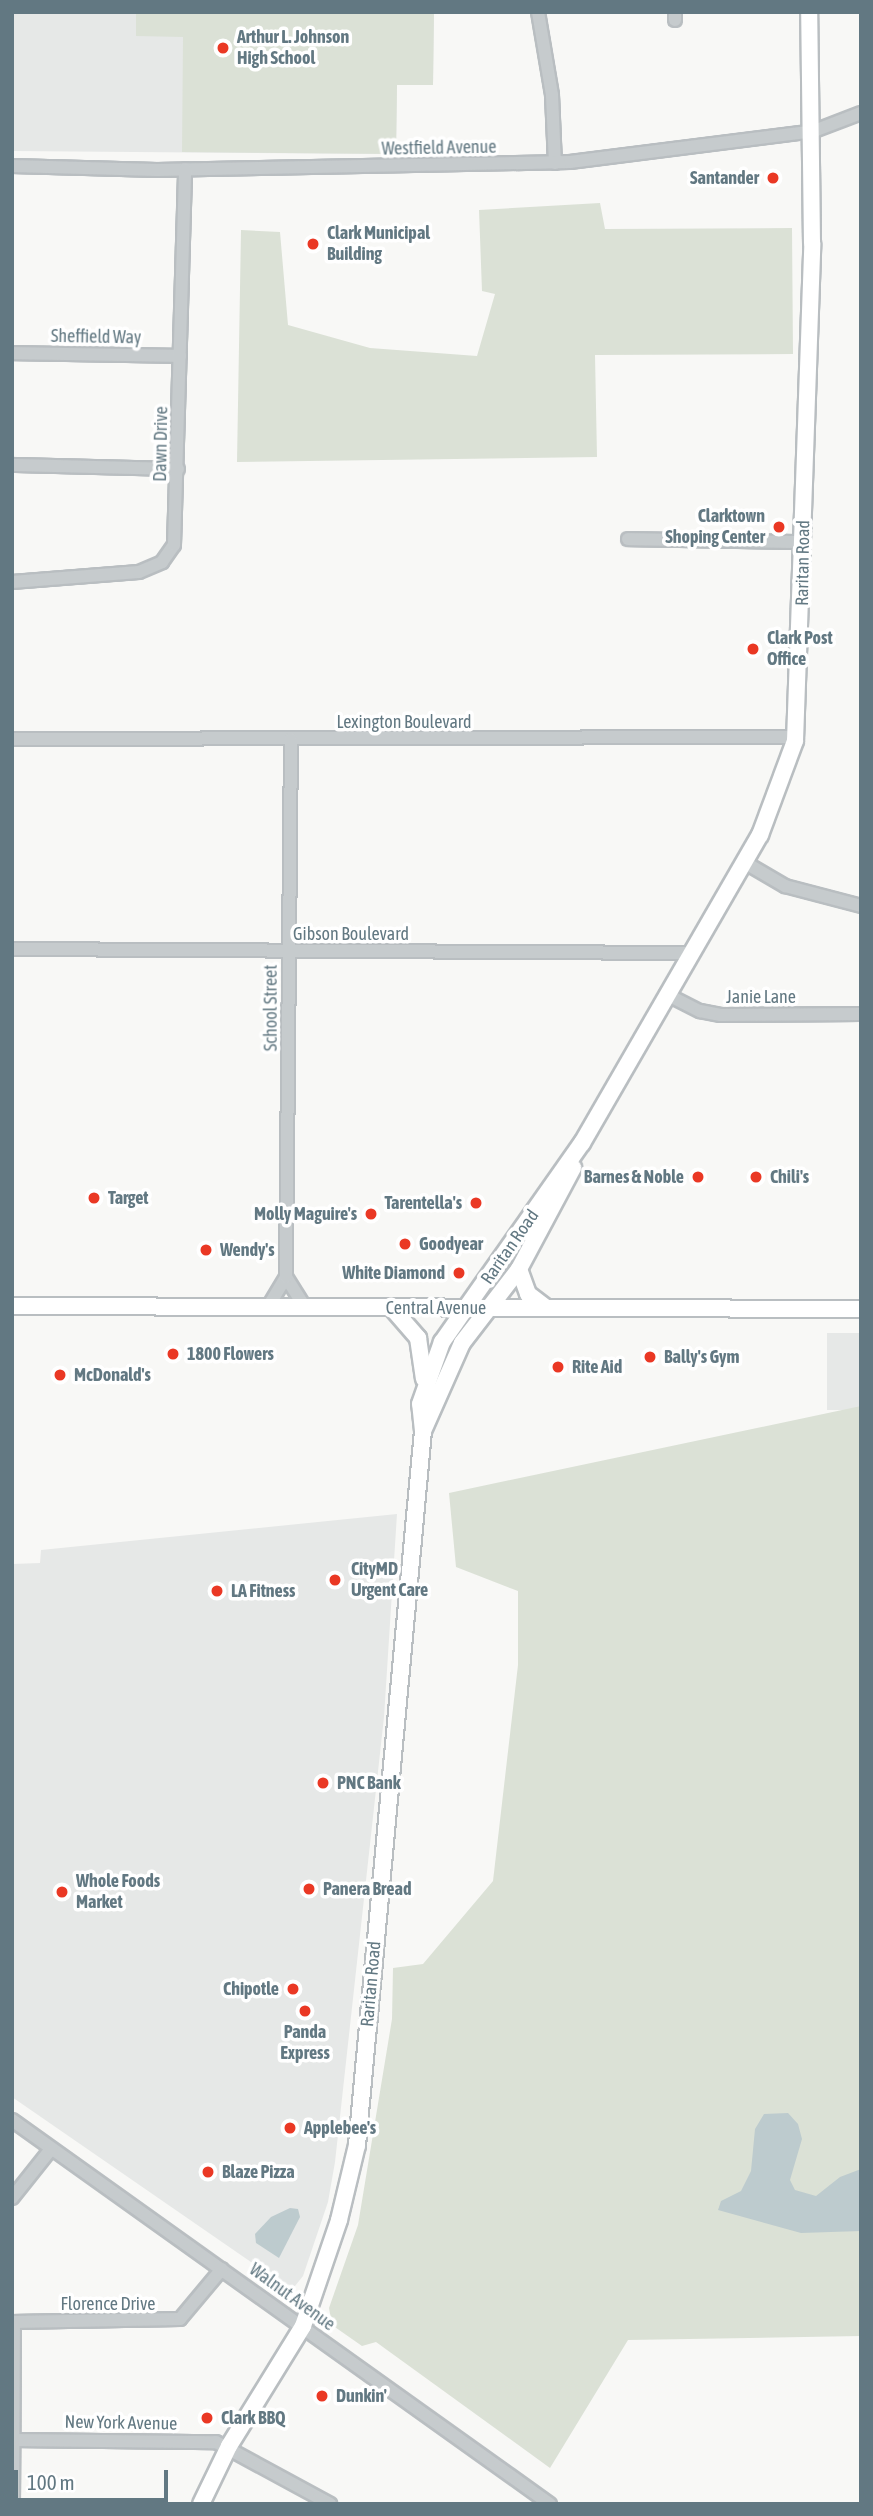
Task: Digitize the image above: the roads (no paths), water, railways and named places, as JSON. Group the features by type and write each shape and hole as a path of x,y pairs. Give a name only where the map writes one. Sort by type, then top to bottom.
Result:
{"main road":[{"name":"Raritan Road","path":"201,2504 229,2446 303,2326 339,2220 357,2145 423,1431 419,1412 424,1386 442,1342 582,1143 744,862 777,799 796,737 814,131 809,12"},
{"name":"Raritan Road","path":"423,1431 456,1354 519,1269 555,1206 582,1143"},
{"path":"519,1269 528,1294 545,1307"},
{"name":"Central Avenue","path":"12,1306 861,1308"},
{"path":"392,1308 418,1338 424,1386"}],"street":[{"path":"538,12 552,95 555,163"},
{"name":"Westfield Avenue","path":"12,166 185,169 555,163 814,131 861,113"},
{"name":"Dawn Drive","path":"12,582 139,572 162,562 177,534 185,169"},
{"name":"Sheffield Way","path":"12,353 180,356"},
{"path":"12,465 178,469"},
{"path":"628,539 803,542"},
{"name":"Lexington Boulevard","path":"12,739 796,737"},
{"name":"School Street","path":"286,1277 290,739"},
{"path":"744,862 795,889 861,906"},
{"name":"Gibson Boulevard","path":"12,949 690,953"},
{"name":"Janie Lane","path":"666,994 700,1011 721,1015 861,1014"},
{"path":"268,1307 286,1277 305,1307"},
{"name":"Walnut Avenue","path":"12,2120 550,2504"},
{"path":"12,2198 51,2149"},
{"name":"Florence Drive","path":"13,2322 180,2319 222,2269"},
{"path":"13,2322 13,2504"},
{"name":"New York Avenue","path":"12,2440 209,2441 229,2446"},
{"path":"229,2446 330,2504"}],"place":[{"name":"Arthur L. Johnson High School","path":"223,48"},
{"name":"Santander","path":"773,178"},
{"name":"Clark Municipal Building","path":"313,244"},
{"name":"Clarktown Shoping Center","path":"779,527"},
{"name":"Clark Post Office","path":"753,649"},
{"name":"Barnes & Noble","path":"698,1177"},
{"name":"Chili's","path":"756,1177"},
{"name":"Target","path":"94,1198"},
{"name":"Tarentella's","path":"476,1203"},
{"name":"Molly Maguire's","path":"371,1214"},
{"name":"Goodyear","path":"405,1244"},
{"name":"Wendy's","path":"206,1250"},
{"name":"White Diamond","path":"459,1273"},
{"name":"1800 Flowers","path":"173,1354"},
{"name":"Bally's Gym","path":"650,1357"},
{"name":"Rite Aid","path":"558,1367"},
{"name":"McDonald's","path":"60,1375"},
{"name":"CityMD Urgent Care","path":"335,1580"},
{"name":"LA Fitness","path":"217,1591"},
{"name":"PNC Bank","path":"323,1783"},
{"name":"Panera Bread","path":"309,1889"},
{"name":"Whole Foods Market","path":"62,1892"},
{"name":"Chipotle","path":"293,1989"},
{"name":"Panda Express","path":"305,2011"},
{"name":"Applebee's","path":"290,2128"},
{"name":"Blaze Pizza","path":"208,2172"},
{"name":"Dunkin'","path":"322,2396"},
{"name":"Clark BBQ","path":"207,2418"}]}
